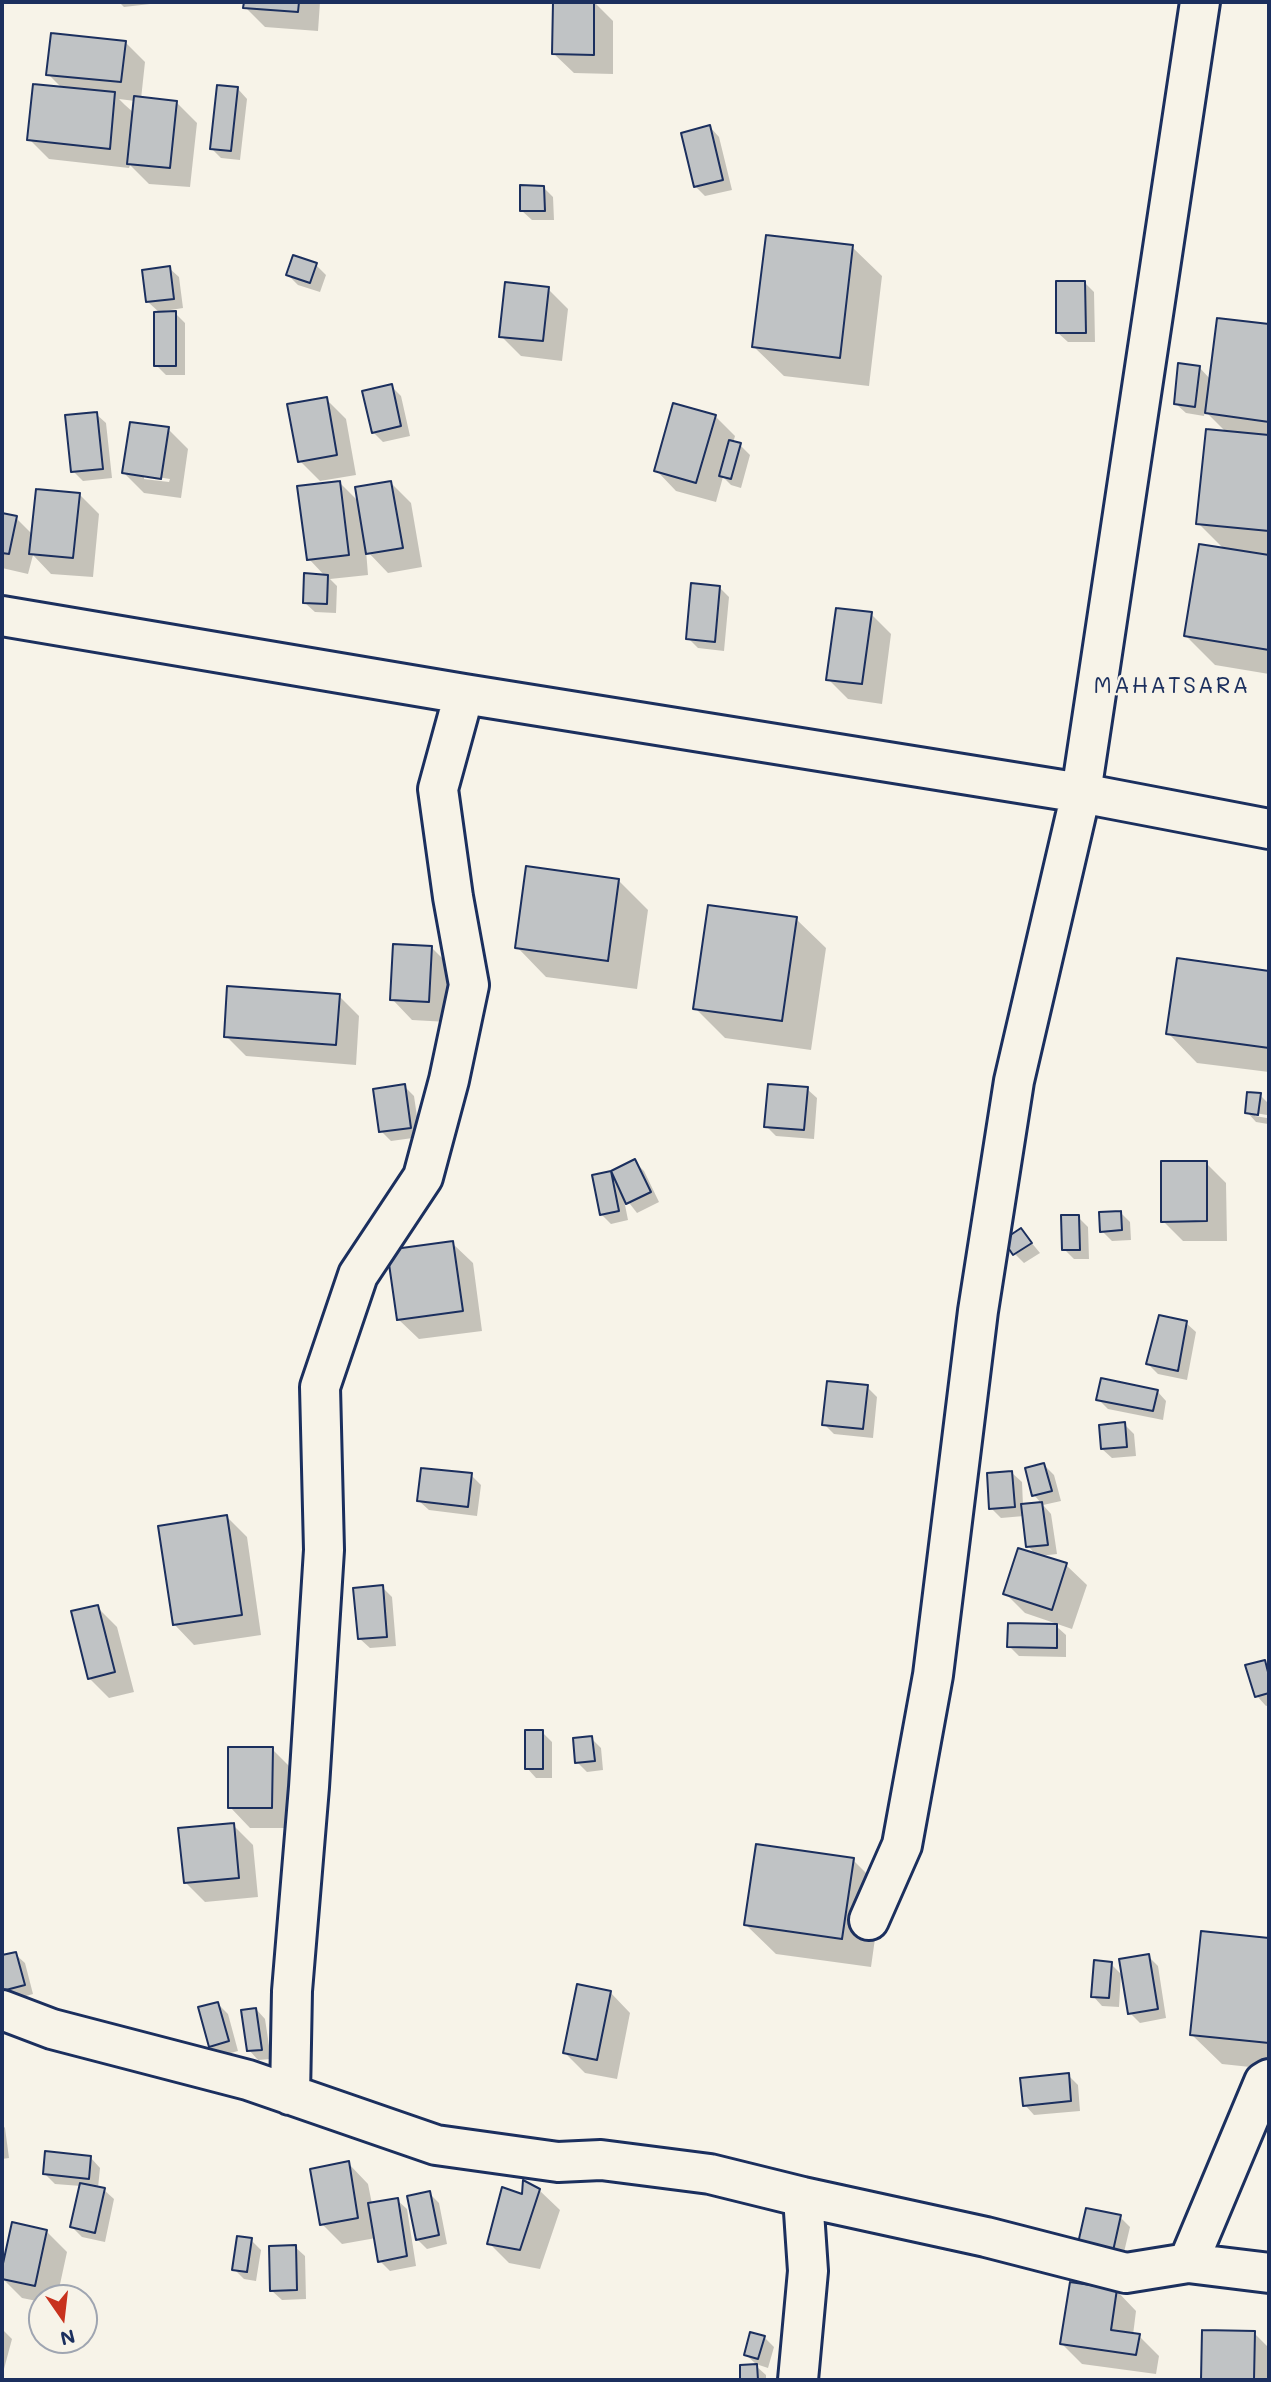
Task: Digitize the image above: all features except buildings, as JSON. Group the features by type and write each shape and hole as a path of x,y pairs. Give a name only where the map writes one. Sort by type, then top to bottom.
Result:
{"street":[{"path":"869,1920 902,1844 933,1675 978,1311 1014,1081 1081,793 1200,2"},
{"path":"2,616 464,694 1081,793 1269,829"},
{"path":"290,2095 292,1991 309,1787 324,1550 320,1387 358,1275 423,1177 450,1080 469,985 438,789 464,694"},
{"path":"2,2010 52,2029 248,2080 436,2145 558,2162 601,2160 710,2174 986,2237 1126,2273 1188,2263 1269,2273"},
{"path":"1188,2263 1264,2082 1269,2078"},
{"path":"798,2380 808,2271 803,2197"}],"district":[{"name":"MAHATSARA","path":"1172,686"}]}
